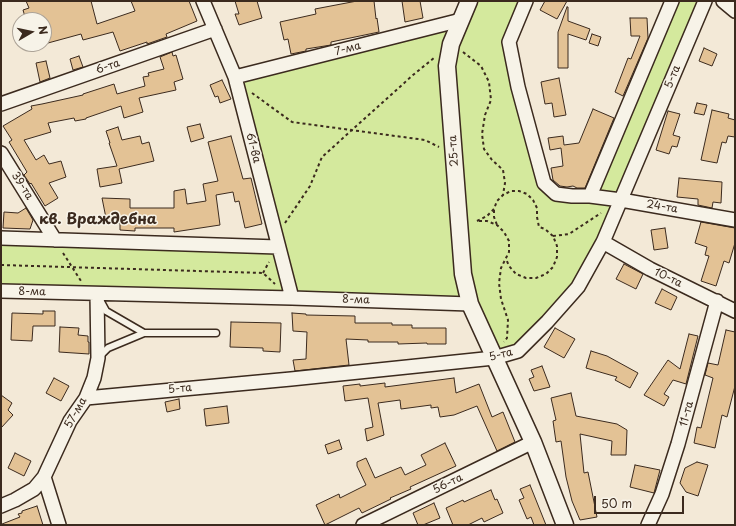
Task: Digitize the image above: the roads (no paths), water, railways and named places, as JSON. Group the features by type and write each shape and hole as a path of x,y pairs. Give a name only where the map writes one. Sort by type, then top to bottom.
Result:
{"street":[{"name":"61-ва","path":"203,1 235,77 292,298"},
{"name":"25-та","path":"469,1 451,44 447,66 463,274 470,304"},
{"path":"526,1 509,42 518,87 544,183 556,194 572,196 590,196 672,1"},
{"name":"5-та","path":"86,398 494,358 518,351 547,322 578,287 603,242 705,1"},
{"path":"723,1 735,11"},
{"name":"7-ма","path":"235,77 461,20"},
{"name":"6-та","path":"1,104 215,29"},
{"name":"39-та","path":"1,153 55,240"},
{"name":"24-та","path":"590,196 735,220"},
{"path":"1,238 278,247"},
{"name":"10-та","path":"603,242 650,269 735,311"},
{"name":"8-ма","path":"1,291 470,304"},
{"name":"57-ма","path":"1,506 34,489 44,477 70,421 86,398 94,378 98,358 96,294"},
{"name":"11-та","path":"648,525 662,494 678,444 717,301"},
{"path":"470,304 533,442 566,525"},
{"name":"56-та","path":"363,525 533,442"},
{"path":"44,477 59,525"}],"lane":[{"path":"96,294 106,310 144,333"},
{"path":"98,358 108,348 144,333 216,333"}],"district":[{"name":"кв. Враждебна","path":"98,220"}]}
